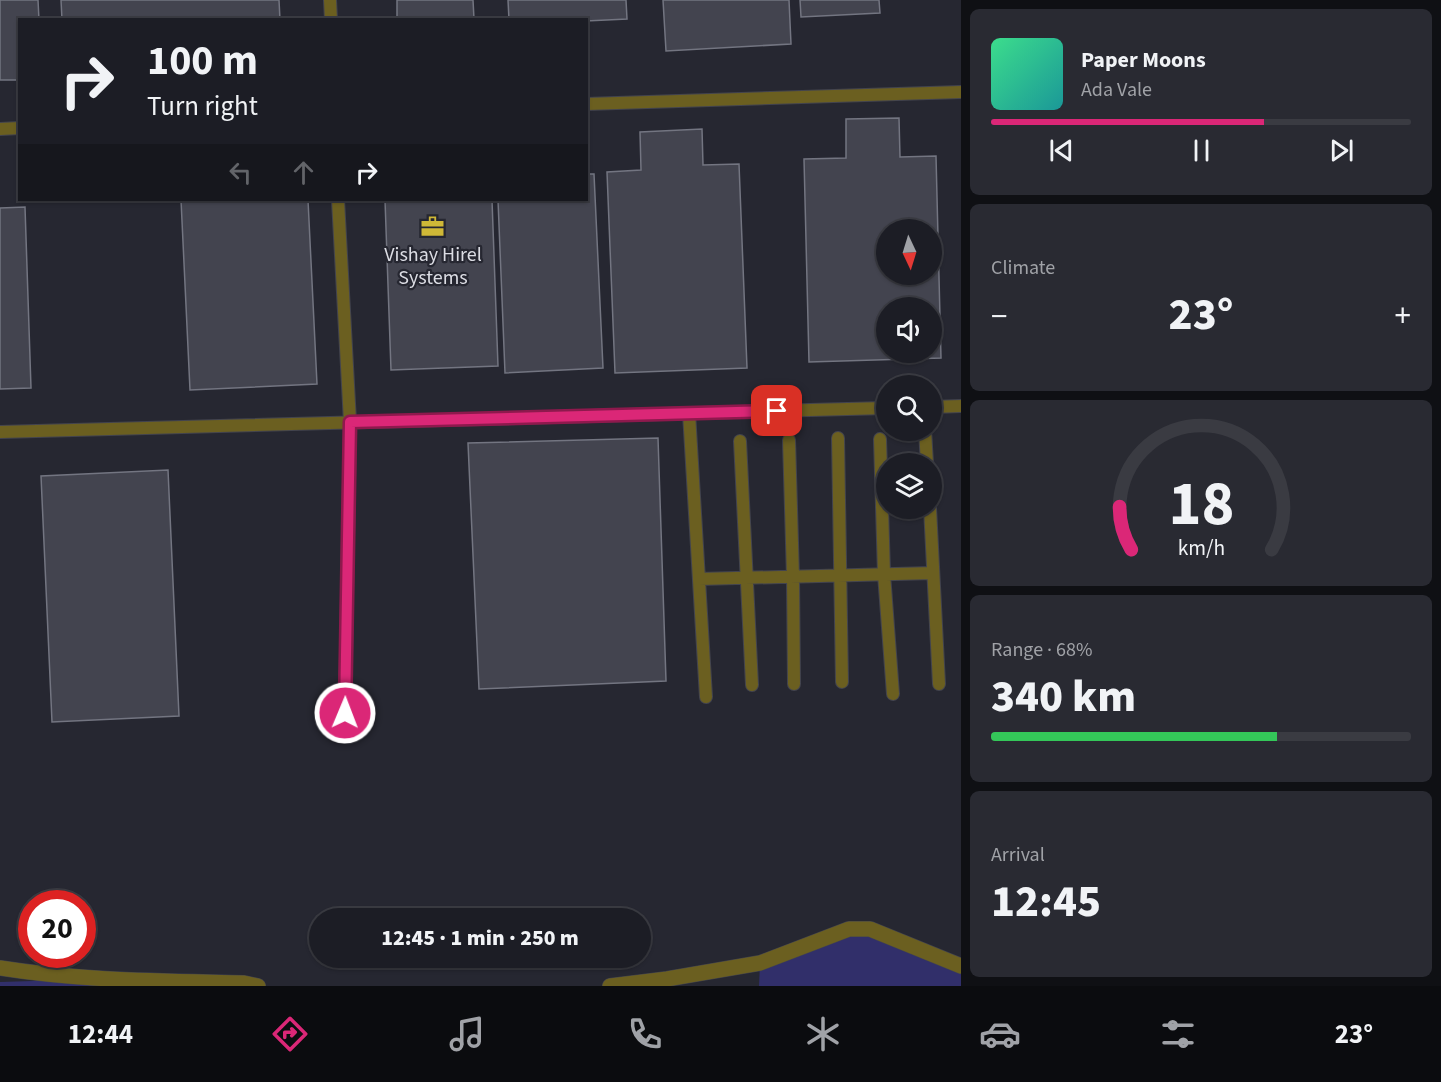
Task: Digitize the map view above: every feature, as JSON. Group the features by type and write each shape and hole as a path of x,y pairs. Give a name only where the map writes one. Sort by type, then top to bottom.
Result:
{"street":[{"path":"610,986 668,979 760,963 849,930 870,929 961,966"},
{"path":"0,968 99,979 249,985"}],"lane":[{"path":"330,0 331,18"},
{"path":"588,104 961,92"},
{"path":"0,129 18,129"},
{"path":"338,201 350,422 345,713"},
{"path":"942,407 961,406"},
{"path":"0,432 876,408"},
{"path":"689,413 706,697"},
{"path":"838,438 842,682"},
{"path":"789,440 794,684"},
{"path":"740,441 753,685"},
{"path":"880,441 884,574 893,694"},
{"path":"931,519 939,684"},
{"path":"699,579 933,573"}],"shaded area":[{"path":"849,929 961,966 961,986 759,986 760,963"},
{"path":"99,979 244,986 0,986 0,982"}],"building":[{"path":"0,0 38,0 39,18 18,18 18,80 0,80"},
{"path":"61,0 279,0 280,18 62,18"},
{"path":"397,0 473,0 474,18 397,18"},
{"path":"508,0 626,0 627,19 588,21 588,18 509,18"},
{"path":"663,0 789,0 791,44 666,51"},
{"path":"800,0 879,0 880,13 801,17"},
{"path":"899,118 900,157 936,156 938,219 876,219 876,285 939,285 939,297 876,297 876,360 809,362 804,159 846,158 846,119"},
{"path":"702,129 703,165 739,164 747,368 615,373 607,172 641,170 640,132"},
{"path":"588,174 594,174 603,368 505,373 498,201 588,201"},
{"path":"181,201 308,201 317,384 190,390"},
{"path":"385,201 492,201 498,366 391,370"},
{"path":"25,207 31,388 0,389 0,208"},
{"path":"658,438 666,681 479,689 468,443"},
{"path":"168,470 179,716 52,722 41,476"}],"place":[{"name":"Vishay Hirel Systems","path":"433,226"}],"route":[{"path":"345,713 350,422 777,411"}]}
